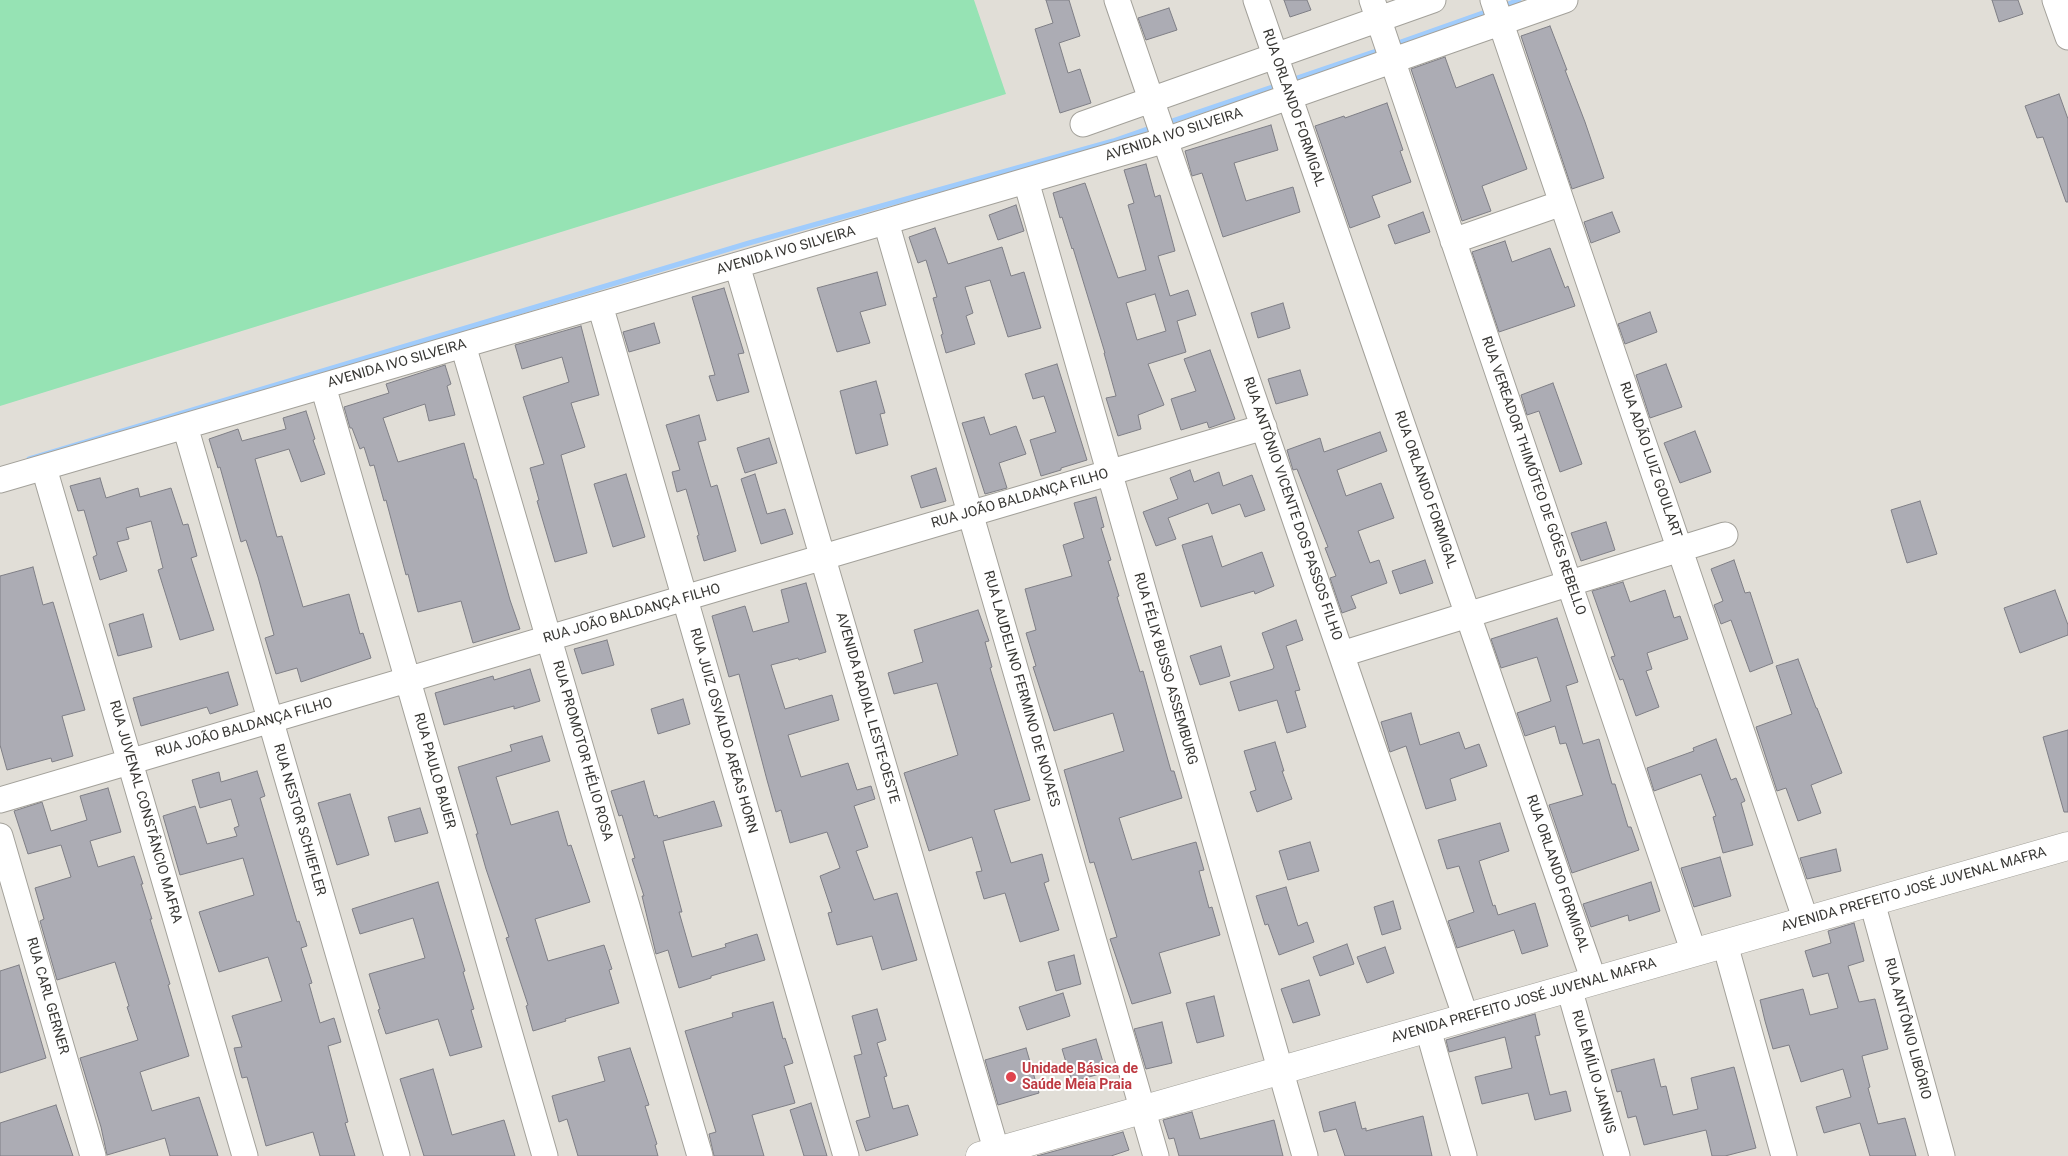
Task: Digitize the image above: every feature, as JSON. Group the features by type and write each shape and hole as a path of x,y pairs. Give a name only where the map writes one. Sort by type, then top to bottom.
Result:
{"main road":[{"name":"AVENIDA PREFEITO JOSÉ JUVENAL MAFRA","path":"992,1154 2068,846"}],"street":[{"name":"RUA ANTÔNIO VICENTE DOS PASSOS FILHO","path":"1118,0 1466,1018"},
{"name":"RUA ORLANDO FORMIGAL","path":"1256,0 1468,615 1581,985"},
{"name":"AVENIDA IVO SILVEIRA","path":"0,480 1026,181 1159,121 1283,78 1383,33 1433,0"},
{"name":"AVENIDA IVO SILVEIRA","path":"1083,124 1159,121 1283,78 1383,33 1565,0"},
{"path":"2055,0 2068,37"},
{"name":"RUA ADÃO LUIZ GOULART","path":"1497,12 1806,921"},
{"name":"RUA VEREADOR THIMÓTEO DE GÓES REBELLO","path":"1383,33 1694,953"},
{"name":"RUA FÉLIX BUSSO ASSEMBURG","path":"1026,181 1305,1156"},
{"path":"1453,241 1562,203"},
{"name":"RUA LAUDELINO FERMINO DE NOVAES","path":"886,222 1156,1156"},
{"name":"AVENIDA RADIAL LESTE-OESTE","path":"737,265 823,557 992,1154"},
{"name":"RUA JUIZ OSVALDO AREAS HORN","path":"600,305 846,1156"},
{"name":"RUA PROMOTOR HÉLIO ROSA","path":"464,345 700,1156"},
{"name":"RUA PAULO BAUER","path":"324,386 545,1156"},
{"name":"RUA NESTOR SCHIEFLER","path":"185,426 397,1156"},
{"name":"RUA JOÃO BALDANÇA FILHO","path":"0,800 1264,427"},
{"name":"RUA JUVENAL CONSTÂNCIO MAFRA","path":"44,468 245,1156"},
{"path":"1342,654 1725,535"},
{"name":"RUA CARL GERNER","path":"0,836 93,1156"},
{"name":"RUA ANTÔNIO LIBÓRIO","path":"1872,902 1942,1156"},
{"path":"1725,944 1784,1156"},
{"name":"RUA EMÍLIO JANNIS","path":"1581,985 1617,1156"},
{"path":"1428,1028 1464,1156"}],"green space":[{"path":"0,0 974,0 1006,94 0,406"}],"building":[{"path":"1046,0 1069,0 1080,36 1059,43 1068,73 1080,69 1091,103 1060,113 1035,29 1053,23"},
{"path":"1284,0 1307,0 1311,10 1290,17"},
{"path":"1992,0 2018,0 2023,14 1999,22"},
{"path":"1169,8 1177,30 1146,40 1138,18"},
{"path":"1550,26 1604,178 1572,189 1521,36"},
{"path":"1445,57 1456,88 1493,74 1527,169 1482,186 1491,211 1462,221 1411,69"},
{"path":"2059,94 2068,119 2068,202 2066,202 2043,137 2037,138 2025,106"},
{"path":"1387,103 1403,150 1400,151 1411,182 1372,196 1380,217 1350,228 1315,126 1344,116 1345,118"},
{"path":"1271,125 1278,150 1234,163 1246,201 1293,187 1300,212 1223,237 1202,173 1192,176 1185,151"},
{"path":"1146,164 1155,197 1160,195 1175,251 1158,256 1170,296 1188,290 1196,315 1177,321 1186,352 1148,364 1164,405 1138,415 1141,429 1118,436 1106,398 1116,396 1105,353 1073,248 1062,217 1060,218 1053,193 1085,183 1118,278 1146,270 1128,205 1134,203 1124,170","holes":["1155,294 1166,331 1137,340 1126,303"]},
{"path":"1016,205 1024,231 998,240 989,215"},
{"path":"1423,212 1430,232 1395,244 1388,225"},
{"path":"1612,212 1620,232 1591,243 1584,222"},
{"path":"935,228 948,264 1002,247 1011,276 1024,272 1041,328 1008,337 990,280 965,287 973,313 966,316 975,344 946,353 933,298 937,297 926,260 918,263 909,237"},
{"path":"1505,241 1512,262 1550,248 1565,288 1568,286 1575,306 1499,332 1472,252"},
{"path":"877,272 886,305 860,312 870,343 837,352 817,288"},
{"path":"724,288 744,353 738,354 749,392 717,401 709,376 715,375 692,297"},
{"path":"1283,303 1290,328 1258,338 1251,313"},
{"path":"1650,312 1657,332 1625,344 1618,324"},
{"path":"654,323 660,343 629,352 623,332"},
{"path":"581,326 599,395 571,403 585,447 561,455 587,553 555,562 537,501 539,500 530,468 544,464 523,397 569,382 562,357 522,369 515,345"},
{"path":"1210,350 1235,419 1209,428 1207,422 1181,430 1171,399 1196,391 1184,359"},
{"path":"1057,364 1087,460 1041,476 1030,440 1056,432 1044,396 1033,399 1025,374"},
{"path":"1666,364 1682,407 1650,418 1636,375"},
{"path":"445,365 451,384 447,386 455,415 429,421 425,404 383,418 398,462 464,443 520,629 473,643 461,601 418,612 374,465 370,466 364,447 360,449 352,428 350,428 344,407 389,393 386,384"},
{"path":"1300,370 1308,395 1276,404 1268,379"},
{"path":"876,381 885,413 880,414 888,445 856,454 840,391"},
{"path":"1553,383 1582,464 1560,472 1539,411 1527,415 1521,395"},
{"path":"306,411 315,439 313,440 325,474 301,482 289,449 255,459 277,537 282,536 303,607 349,594 360,634 363,633 371,658 301,682 297,668 276,674 265,638 274,635 258,577 246,540 241,542 220,467 218,468 209,439 238,429 242,441 286,429 283,418"},
{"path":"699,415 706,440 698,442 711,487 717,485 736,551 704,561 686,489 677,492 672,472 680,470 666,425"},
{"path":"984,417 990,435 1016,426 1026,454 999,463 1007,488 985,494 962,423"},
{"path":"1695,431 1711,472 1680,483 1664,443"},
{"path":"1380,432 1387,451 1337,470 1346,496 1381,483 1394,518 1358,531 1370,563 1379,560 1387,583 1351,596 1356,608 1342,613 1330,578 1336,576 1325,548 1328,547 1297,469 1293,470 1287,450 1320,438 1324,452"},
{"path":"769,438 777,463 745,473 737,448"},
{"path":"936,468 946,501 921,508 911,476"},
{"path":"1190,470 1194,482 1219,472 1223,486 1252,475 1265,510 1245,517 1240,504 1212,514 1208,503 1168,518 1176,539 1156,546 1143,512 1178,499 1170,478"},
{"path":"626,474 645,537 613,547 594,484"},
{"path":"755,474 767,514 785,509 793,534 761,544 741,479"},
{"path":"100,478 106,498 138,488 140,497 171,488 183,525 188,524 197,556 191,558 214,630 180,640 158,570 163,568 151,521 126,528 129,539 117,542 127,571 100,580 93,557 97,555 84,510 78,511 70,486"},
{"path":"1096,497 1104,527 1101,528 1111,560 1108,561 1119,596 1117,597 1140,672 1143,671 1171,771 1174,771 1182,798 1119,818 1132,860 1196,842 1204,870 1199,871 1209,908 1212,907 1220,935 1159,953 1171,993 1132,1004 1110,939 1117,937 1094,862 1090,863 1064,770 1124,751 1113,713 1054,731 1033,667 1036,666 1026,633 1036,630 1025,589 1072,576 1063,545 1084,538 1074,503"},
{"path":"1920,501 1937,554 1907,563 1891,510"},
{"path":"1606,522 1615,550 1581,561 1571,533"},
{"path":"1212,536 1222,567 1262,552 1274,586 1255,594 1254,591 1201,607 1182,545"},
{"path":"1425,560 1433,583 1400,594 1392,571"},
{"path":"1734,560 1745,593 1750,592 1773,663 1750,672 1731,620 1721,624 1714,605 1723,601 1711,569"},
{"path":"33,567 43,605 53,602 85,710 62,716 73,756 52,762 51,758 7,770 0,745 0,576"},
{"path":"1623,582 1630,602 1665,590 1674,618 1680,616 1688,639 1647,653 1652,669 1646,671 1659,707 1636,716 1623,679 1620,680 1611,657 1615,656 1592,591"},
{"path":"806,583 826,652 799,660 798,658 771,665 785,709 832,695 839,720 788,735 801,777 848,763 857,790 871,786 875,799 854,806 868,847 856,851 874,900 897,893 917,960 882,970 872,936 837,945 828,913 832,912 820,876 840,868 827,832 790,843 781,810 776,812 739,674 729,677 712,616 745,606 753,632 789,622 781,590"},
{"path":"2055,590 2068,625 2068,635 2020,653 2004,608"},
{"path":"978,610 989,641 985,642 992,667 990,668 1030,800 994,810 1011,863 1042,854 1049,881 1044,883 1059,930 1020,942 1005,893 984,899 976,872 982,871 972,837 929,851 904,773 958,755 937,683 894,694 888,673 923,662 914,630"},
{"path":"143,614 152,647 118,656 109,624"},
{"path":"1557,618 1578,682 1566,686 1583,744 1599,739 1612,784 1615,784 1628,827 1631,827 1639,850 1572,873 1549,805 1583,795 1566,743 1560,744 1555,726 1525,736 1517,713 1551,701 1537,657 1501,668 1491,639"},
{"path":"1296,620 1303,640 1286,646 1300,690 1295,691 1306,727 1287,733 1277,700 1239,711 1230,682 1273,669 1274,667 1262,633"},
{"path":"607,640 614,665 582,674 574,649"},
{"path":"1221,646 1230,676 1200,685 1190,656"},
{"path":"1798,659 1842,773 1811,785 1821,813 1798,821 1786,788 1777,791 1756,727 1792,714 1776,666"},
{"path":"530,669 540,701 444,725 435,693 493,676 494,680"},
{"path":"228,672 238,705 210,714 207,707 141,726 133,698"},
{"path":"683,699 690,724 658,734 651,709"},
{"path":"1411,713 1420,745 1459,732 1465,749 1479,744 1487,766 1450,779 1456,800 1426,809 1406,746 1390,752 1381,722"},
{"path":"2068,730 2068,812 2064,812 2043,737"},
{"path":"542,736 550,761 496,777 511,825 558,811 568,846 571,845 590,902 535,919 548,961 604,945 612,969 609,970 619,1003 565,1019 566,1021 533,1031 526,1006 528,1005 506,938 509,937 486,869 476,834 478,834 458,767 512,751 510,745"},
{"path":"1716,739 1731,780 1736,778 1745,801 1741,803 1753,845 1723,853 1713,817 1716,816 1701,774 1654,791 1647,768 1694,751 1693,748"},
{"path":"1275,742 1284,771 1282,771 1292,799 1257,812 1250,792 1256,790 1244,751"},
{"path":"257,771 265,796 260,798 297,922 299,921 307,946 301,948 312,983 309,984 320,1023 334,1018 341,1042 328,1046 348,1122 345,1123 355,1156 320,1156 313,1132 266,1146 247,1077 242,1078 234,1048 242,1047 232,1016 282,1001 268,957 219,972 199,912 254,895 243,858 180,875 163,816 195,806 207,844 237,836 234,828 239,826 231,799 200,808 192,780 219,772 221,782"},
{"path":"644,781 654,816 657,815 658,818 714,801 722,826 663,841 682,912 679,912 692,957 726,947 725,944 757,934 765,960 711,976 711,978 679,988 668,950 656,954 642,896 644,896 632,859 635,858 622,815 619,816 611,791"},
{"path":"108,788 121,832 90,841 98,867 134,856 189,1056 140,1072 152,1111 199,1097 218,1156 170,1156 165,1138 107,1155 101,1127 80,1058 138,1040 127,1007 129,1006 115,962 57,980 40,921 44,919 35,888 71,877 61,845 28,854 14,811 42,802 51,831 87,820 80,796"},
{"path":"350,794 369,855 337,865 318,803"},
{"path":"420,808 428,833 395,842 388,817"},
{"path":"1500,823 1509,851 1479,861 1493,906 1495,905 1498,915 1535,903 1548,946 1522,954 1514,930 1457,948 1448,921 1474,912 1459,866 1447,869 1438,840"},
{"path":"1310,842 1319,871 1288,880 1279,851"},
{"path":"1836,849 1841,871 1807,879 1800,858"},
{"path":"1720,857 1731,896 1694,907 1681,868"},
{"path":"438,882 465,971 463,972 474,1009 471,1010 482,1047 450,1056 438,1019 386,1034 378,1010 380,1009 369,974 425,958 413,918 360,934 352,909"},
{"path":"1651,882 1660,911 1629,921 1628,915 1591,927 1583,904"},
{"path":"1286,887 1298,926 1307,922 1314,942 1279,955 1268,924 1265,925 1256,896"},
{"path":"1393,901 1401,929 1382,935 1374,907"},
{"path":"1854,923 1864,961 1848,966 1859,1002 1875,999 1888,1049 1862,1056 1870,1087 1868,1088 1878,1124 1905,1118 1916,1156 1870,1156 1860,1123 1824,1133 1816,1107 1851,1097 1843,1069 1801,1082 1789,1045 1773,1049 1765,1021 1760,1000 1803,989 1810,1015 1838,1008 1828,973 1813,977 1805,951 1831,943 1828,931"},
{"path":"1347,944 1354,964 1320,976 1313,957"},
{"path":"1385,947 1394,973 1367,983 1357,957"},
{"path":"1074,955 1081,984 1056,991 1048,962"},
{"path":"19,965 46,1058 0,1073 0,971"},
{"path":"1309,980 1320,1015 1293,1023 1281,989"},
{"path":"1063,993 1070,1016 1027,1030 1019,1007"},
{"path":"1214,996 1224,1036 1197,1043 1186,1003"},
{"path":"773,1002 783,1039 785,1038 793,1063 784,1066 795,1103 752,1115 764,1156 714,1156 709,1134 716,1132 685,1031 733,1017 732,1013"},
{"path":"877,1009 886,1040 877,1043 887,1076 884,1077 893,1109 908,1105 918,1135 866,1151 856,1121 870,1117 854,1056 862,1054 852,1016"},
{"path":"1535,1014 1540,1035 1535,1036 1550,1095 1566,1091 1571,1111 1535,1120 1528,1093 1482,1104 1475,1077 1512,1068 1505,1037 1449,1052 1446,1040"},
{"path":"1162,1022 1172,1063 1146,1069 1134,1029"},
{"path":"1096,1039 1106,1072 1072,1082 1062,1049"},
{"path":"630,1048 649,1105 645,1106 657,1144 655,1145 658,1156 578,1156 567,1119 559,1122 552,1096 605,1081 598,1057"},
{"name":"Unidade Básica de Saúde Meia Praia","path":"1026,1048 1039,1093 998,1105 985,1060"},
{"path":"1654,1059 1661,1087 1666,1086 1673,1115 1698,1109 1691,1078 1734,1067 1756,1148 1725,1156 1712,1156 1706,1130 1644,1145 1636,1116 1628,1118 1621,1091 1617,1092 1611,1070"},
{"path":"433,1069 452,1135 504,1120 515,1156 424,1156 400,1079"},
{"path":"1355,1102 1362,1129 1366,1128 1366,1131 1423,1116 1432,1156 1345,1156 1336,1129 1324,1132 1319,1112"},
{"path":"811,1103 827,1156 804,1156 790,1110"},
{"path":"56,1105 73,1156 0,1156 0,1123"},
{"path":"1192,1112 1200,1139 1274,1120 1283,1156 1179,1156 1174,1138 1169,1139 1163,1120"},
{"path":"1123,1132 1129,1150 1111,1156 1037,1156"}],"waterway":[{"path":"1503,6 1519,0"},
{"path":"1395,44 1491,10"},
{"path":"1291,80 1382,49"},
{"path":"1166,123 1278,85"},
{"path":"29,459 749,243 1113,141 1153,127"}],"place":[{"name":"Unidade Básica de Saúde Meia Praia","path":"1011,1077"}]}
